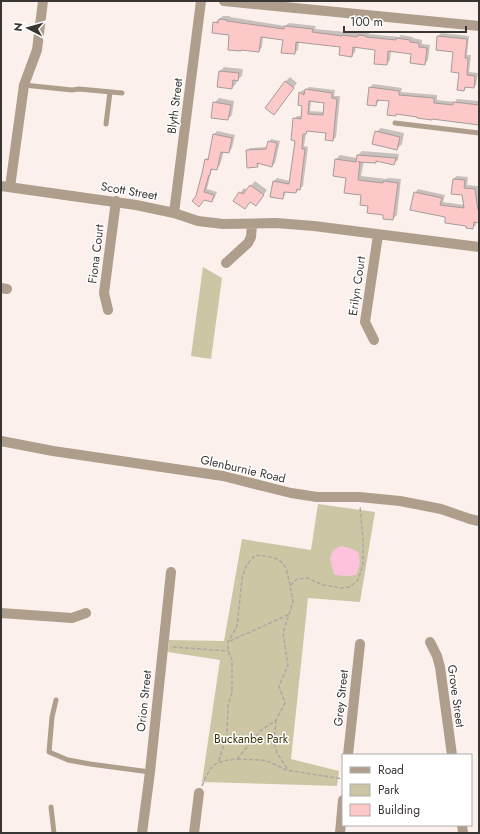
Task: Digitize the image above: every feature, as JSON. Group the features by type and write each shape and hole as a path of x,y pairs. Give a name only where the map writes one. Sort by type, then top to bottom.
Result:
{"street":[{"path":"5,187 24,85 37,50 43,1"},
{"name":"Blyth Street","path":"174,213 201,1"},
{"path":"224,1 479,26"},
{"name":"Scott Street","path":"5,187 116,201 174,213 198,221 223,224 276,223 314,226 479,247"},
{"name":"Fiona Court","path":"108,310 104,293 116,201"},
{"path":"226,263 248,243 251,237 252,224"},
{"name":"Erilyn Court","path":"374,340 365,322 378,234"},
{"name":"Glenburnie Road","path":"1,441 53,451 223,476 291,493 317,497 359,497 400,501 434,508 479,521"},
{"name":"Orion Street","path":"142,833 150,772 171,572"},
{"path":"1,613 72,618 86,613"},
{"name":"Grove Street","path":"430,642 437,656 440,667 452,754"},
{"name":"Grey Street","path":"348,754 360,644"},
{"path":"194,833 198,793"},
{"path":"340,833 342,811"}],"lane":[{"path":"24,85 122,93"},
{"path":"106,124 110,92"},
{"path":"395,123 479,133"},
{"path":"56,700 52,717 49,752 68,760 150,772"},
{"path":"52,808 54,833"}],"path":[{"path":"290,586 297,579 307,578 323,585 341,588 350,587 358,580 362,565 363,540 359,497"},
{"path":"219,762 227,733 228,705 232,692 232,660 228,650 228,642 236,626 242,579 246,566 255,555 277,558 284,564 287,571 293,602 283,633 288,665 278,686 285,702 276,720 274,742 277,753 288,770"},
{"path":"228,642 290,614"},
{"path":"163,646 228,650"},
{"path":"238,759 260,731 276,720"},
{"path":"198,793 212,766 219,762 238,759 261,760 270,762 286,770 342,779"}],"green space":[{"path":"203,267 222,278 211,359 191,356"},
{"name":"Buckanbe Park","path":"318,504 375,512 360,602 308,598 291,759 339,771 337,786 202,782 220,660 168,652 169,640 224,641 242,539 311,550"}],"shaded area":[{"path":"341,546 358,552 360,564 356,575 342,576 334,574 330,558 333,550"}],"building":[{"path":"219,19 284,29 284,26 313,29 312,32 342,36 357,37 358,35 396,40 396,38 410,40 410,42 419,43 419,47 427,48 425,65 410,63 411,54 388,51 387,65 374,64 375,50 353,47 352,57 339,55 340,47 296,42 295,54 281,53 283,40 261,37 259,52 228,50 229,35 212,33 213,22 218,23"},
{"path":"437,36 467,39 465,58 468,58 467,75 475,76 474,88 465,87 464,91 457,90 459,73 451,72 453,52 436,50"},
{"path":"219,71 239,73 238,81 233,80 232,89 217,87"},
{"path":"285,81 294,88 274,115 265,108"},
{"path":"369,87 399,91 399,95 434,98 434,103 453,105 453,102 479,105 479,125 432,120 396,114 396,116 387,115 389,101 377,100 376,106 367,105"},
{"path":"305,89 332,93 332,98 337,99 333,141 325,140 326,133 307,131 306,134 303,134 302,149 305,149 300,190 297,189 296,193 284,192 283,199 270,197 273,181 289,184 295,141 291,140 293,118 301,119 302,106 298,105 299,92 304,95","holes":["309,101 324,103 323,115 308,114"]},
{"path":"213,102 231,105 228,120 211,118"},
{"path":"375,131 400,137 397,150 372,144"},
{"path":"213,134 232,138 229,153 221,152 217,170 211,169 209,175 204,192 214,195 212,202 204,200 199,207 192,201 196,196 205,159 208,160"},
{"path":"268,141 277,143 272,167 257,163 258,167 247,168 246,150 266,149"},
{"path":"357,155 396,158 394,165 376,161 376,163 360,162 358,180 398,183 393,220 383,219 383,215 367,213 368,206 360,205 361,195 344,193 346,178 333,176 335,159 356,162"},
{"path":"453,179 465,180 464,188 475,189 479,210 479,223 474,222 473,229 466,228 466,226 445,223 445,217 410,210 414,192 442,198 440,205 464,208 462,195 451,194"},
{"path":"250,185 264,195 256,206 250,202 245,209 233,201 239,192 243,194"}]}
